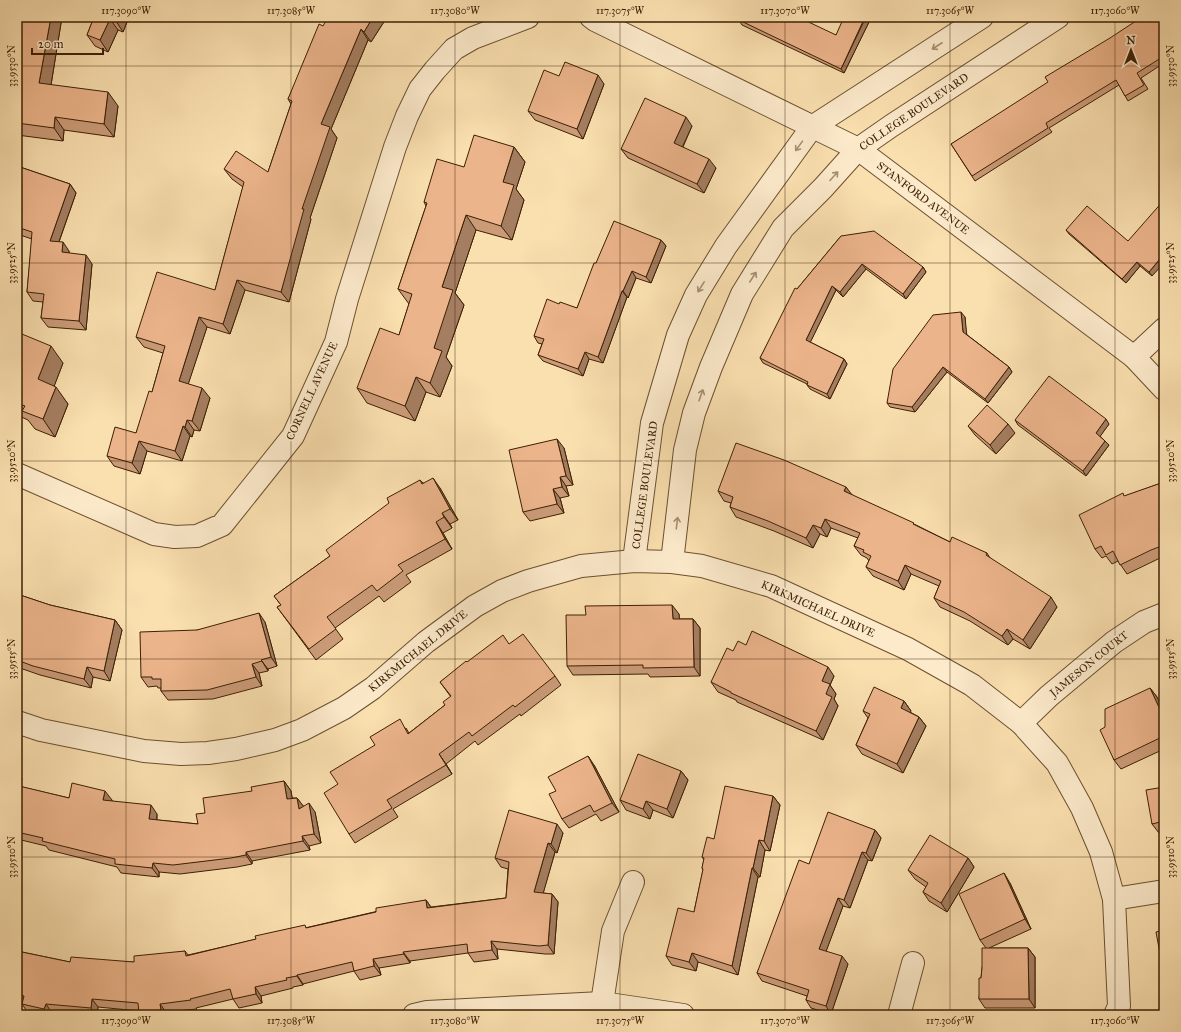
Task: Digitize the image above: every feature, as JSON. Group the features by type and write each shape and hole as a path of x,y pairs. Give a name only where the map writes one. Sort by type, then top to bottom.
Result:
{"street":[{"name":"CORNELL AVENUE","path":"17,474 154,534 175,537 197,536 222,525 293,436 333,349 395,147 407,116 420,89 454,49 473,38 528,17"},
{"name":"STANFORD AVENUE","path":"591,17 602,24 858,149 1134,357 1164,389"},
{"name":"COLLEGE BOULEVARD","path":"634,561 652,424 678,335 696,294 726,246 812,127 982,17"},
{"name":"COLLEGE BOULEVARD","path":"672,562 686,450 694,413 710,367 742,294 783,228 823,188 858,149 890,126 1058,17"},
{"path":"1134,357 1164,330"},
{"name":"KIRKMICHAEL DRIVE","path":"17,722 41,730 144,751 181,754 208,753 236,749 275,740 302,730 344,708 373,688 426,642 474,606 502,591 528,581 581,566 634,561 672,562 702,566 771,586 908,649 972,685 1021,723 1057,763 1082,808 1101,852 1114,899 1119,1006 1115,1015"},
{"name":"JAMESON COURT","path":"1021,723 1049,696 1114,642 1144,622 1164,614"},
{"path":"602,1003 613,931 633,882"},
{"path":"1114,899 1164,891"},
{"path":"899,1015 913,963"},
{"path":"414,1015 427,1012 602,1003 683,1015"}],"building":[{"path":"17,17 51,17 39,83 108,92 104,124 55,117 54,128 17,123"},
{"path":"94,17 117,17 116,21 110,19 100,40 87,35"},
{"path":"328,17 373,17 364,32 361,29 321,124 330,127 302,209 304,209 281,292 237,280 223,324 199,317 179,381 202,388 192,421 187,420 185,427 183,426 175,451 139,441 132,463 107,456 115,427 136,433 149,391 152,392 165,346 136,337 157,272 215,290 244,182 224,169 236,151 268,172 292,101 288,99 319,24 323,26"},
{"path":"740,17 798,17 836,35 844,17 865,17 841,69 739,20"},
{"path":"1142,17 1164,17 1164,56 1137,73 1144,85 1125,96 1116,80 1046,123 1048,128 972,176 951,144 1048,82 1045,77"},
{"path":"565,62 598,75 577,129 528,111 544,70 559,76"},
{"path":"645,98 686,117 674,143 709,159 697,184 621,149"},
{"path":"474,135 514,147 503,182 514,185 501,226 466,215 442,287 453,290 434,348 442,351 430,383 416,377 405,406 357,388 380,328 399,335 412,294 398,289 427,203 424,202 437,159 464,167"},
{"path":"17,166 70,184 50,241 63,242 62,252 86,255 79,321 41,318 44,294 27,292 32,232 17,227"},
{"path":"1164,200 1164,254 1149,272 1137,262 1122,279 1066,230 1087,206 1128,241"},
{"path":"614,221 661,240 646,277 632,271 622,291 598,357 585,352 578,369 538,355 544,339 534,336 547,299 559,304 560,302 577,308 594,263 596,263"},
{"path":"874,231 923,267 903,294 862,264 840,292 832,286 806,340 844,359 827,394 807,385 808,382 760,358 795,288 797,289 841,236"},
{"path":"961,312 963,332 1009,367 985,399 943,367 912,407 887,403 893,369 933,315"},
{"path":"17,332 51,346 38,379 56,387 43,419 22,411 25,406 17,403"},
{"path":"1049,376 1106,419 1096,433 1105,441 1083,471 1015,420"},
{"path":"987,405 1008,424 990,445 968,426"},
{"path":"557,439 566,476 560,477 562,487 553,489 557,504 523,512 509,450"},
{"path":"736,443 784,460 846,487 844,491 914,523 913,524 950,542 952,537 987,553 986,555 1051,597 1023,640 1007,629 1002,636 964,612 934,598 941,581 905,565 898,581 866,567 871,556 863,552 864,550 854,546 860,533 825,519 821,528 813,525 806,538 768,521 730,507 733,497 718,491"},
{"path":"433,478 450,509 442,513 444,517 436,522 445,539 398,565 403,571 377,591 372,585 327,617 336,629 309,649 277,607 281,605 274,596 330,556 326,550 389,503 387,498 420,480 422,484"},
{"path":"1164,482 1164,545 1120,565 1113,551 1106,555 1101,546 1095,549 1079,515 1123,493 1124,496"},
{"path":"17,594 50,605 115,620 104,671 87,667 84,679 33,666 17,660"},
{"path":"672,605 673,619 693,619 694,667 643,668 643,665 567,666 566,615 586,615 585,606"},
{"path":"259,613 271,657 252,664 256,677 207,690 161,691 161,679 141,677 140,632 197,630"},
{"path":"752,631 828,667 822,681 830,684 826,694 832,697 816,731 731,693 711,682 727,648 733,651 738,641 746,645"},
{"path":"523,634 555,676 515,707 513,705 472,736 469,732 439,754 446,765 387,800 392,808 349,834 324,793 338,784 330,772 375,745 370,737 400,719 408,734 445,705 443,702 451,696 440,682 466,661 467,662 503,635 509,644"},
{"path":"874,687 904,701 901,708 919,717 897,764 856,745 870,714 863,711"},
{"path":"1150,688 1164,718 1164,736 1114,760 1100,730 1105,727 1105,709"},
{"path":"638,754 681,771 667,809 646,801 643,809 620,800"},
{"path":"588,756 612,803 594,812 590,805 562,819 549,794 556,791 548,777"},
{"path":"284,781 287,799 297,798 299,809 309,803 314,834 302,836 303,841 246,852 246,855 231,858 173,865 153,863 152,868 115,864 115,859 42,841 43,838 17,832 17,783 20,784 19,786 69,798 72,783 105,791 103,800 151,805 149,819 198,824 196,814 205,813 203,798 252,791 251,787"},
{"path":"725,786 773,796 764,841 759,840 752,868 732,966 692,953 689,962 666,956 678,908 694,912 703,869 704,858 702,857 707,837 714,839"},
{"path":"1164,787 1164,821 1152,824 1146,790"},
{"path":"509,810 557,824 551,844 548,843 534,892 552,894 548,945 539,946 491,941 492,950 468,953 467,944 403,952 404,954 373,959 374,966 354,971 352,962 286,978 287,980 255,987 256,994 233,999 230,989 190,999 191,1000 160,1004 161,1010 139,1013 138,1003 92,999 91,1008 46,1004 44,1009 22,1004 24,996 17,994 17,951 70,962 71,957 134,962 134,956 185,951 186,956 256,939 255,936 305,925 306,928 376,912 376,908 426,900 427,908 506,898 509,862 495,858"},
{"path":"828,812 875,830 866,853 862,852 844,900 838,898 819,949 842,956 826,1006 806,1000 809,990 757,973 799,860 809,864"},
{"path":"930,835 968,858 941,903 923,892 928,883 908,870"},
{"path":"1004,873 1025,919 980,940 959,894"},
{"path":"1164,930 1164,975 1156,932"},
{"path":"982,948 1028,948 1029,999 979,999 979,978 981,978 982,968"},
{"path":"951,1010 961,1015 949,1015"}]}
